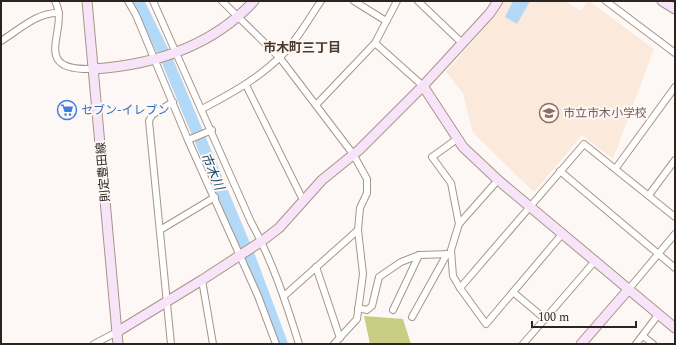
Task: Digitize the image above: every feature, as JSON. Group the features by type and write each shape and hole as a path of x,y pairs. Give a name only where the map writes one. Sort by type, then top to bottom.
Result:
{"street":[{"path":"55,1 59,13 54,47 58,59 72,69 94,70 117,68 153,60 213,36 238,18 254,1"},
{"name":"則定豊田線","path":"87,1 118,344"},
{"path":"128,1 143,30 153,60 174,102 188,140 241,254 276,344"},
{"path":"153,1 177,51 284,296 299,344"},
{"path":"222,1 280,58 353,154 367,179 368,186 360,208 358,230 363,274 357,319 334,344"},
{"path":"202,109 246,85 280,58 300,33 321,1"},
{"path":"354,1 386,21"},
{"path":"316,105 375,43 397,1"},
{"path":"418,1 462,43"},
{"path":"94,344 167,303 279,228 322,180 353,154 423,86 498,1"},
{"path":"606,1 675,53"},
{"path":"662,1 675,9"},
{"path":"1,41 40,16 49,13 59,13"},
{"path":"375,43 423,86 463,147 498,180 675,328"},
{"path":"246,85 303,200"},
{"path":"616,168 675,87"},
{"path":"171,344 149,121 152,115 174,102"},
{"path":"188,140 212,130"},
{"path":"457,139 432,157 451,183 459,224"},
{"path":"460,288 584,144 616,168 675,217"},
{"path":"649,195 673,167 675,160"},
{"path":"560,171 675,268"},
{"path":"412,317 449,254 459,224 498,180"},
{"path":"160,230 215,197"},
{"path":"284,296 358,230"},
{"path":"449,254 453,276 486,324 563,233"},
{"path":"581,344 675,234"},
{"path":"358,308 367,310 372,306 379,277 401,262 420,255 449,254"},
{"path":"393,310 420,255"},
{"path":"523,344 595,261"},
{"path":"316,267 340,338"},
{"path":"202,280 213,344"},
{"path":"513,292 544,319"},
{"path":"636,344 658,315"},
{"path":"643,336 653,344"}],"shaded area":[{"name":"市立市木小学校","path":"505,1 565,1 581,11 587,1 589,1 654,49 613,159 582,135 534,192 473,133 463,93 446,72 495,16"}],"green space":[{"path":"364,316 403,319 411,344 370,344"}],"water":[{"path":"513,1 530,1 517,24 505,17"}],"waterway":[{"name":"市木川","path":"138,1 167,60 251,261 282,344"}],"place":[{"name":"セブン-イレブン","path":"67,110"},
{"name":"市立市木小学校","path":"549,113"}],"district":[{"name":"市木町三丁目","path":"302,47"}]}
